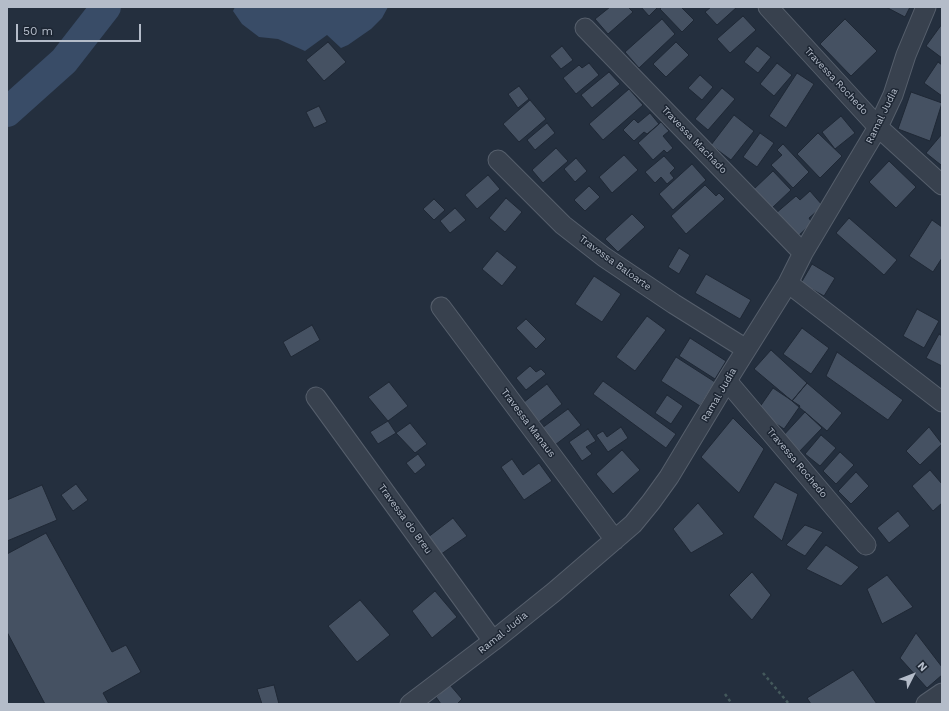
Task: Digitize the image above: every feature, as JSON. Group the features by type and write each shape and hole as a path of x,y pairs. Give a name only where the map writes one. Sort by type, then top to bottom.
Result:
{"street":[{"name":"Travessa Rochedo","path":"768,7 878,127 942,185"},
{"name":"Ramal Judia","path":"410,704 493,641 615,540 633,524 669,477 746,349 788,283 803,253 878,127 893,95 906,55 926,7"},
{"name":"Travessa Machado","path":"585,28 803,253"},
{"name":"Travessa Baloarte","path":"498,160 563,225 604,257 674,304 746,349"},
{"path":"788,283 942,402"},
{"name":"Travessa Manaus","path":"441,306 615,540"},
{"name":"Travessa Rochedo","path":"727,381 866,545"},
{"name":"Travessa do Breu","path":"316,397 493,641"},
{"path":"926,704 942,693"}],"path":[{"path":"763,673 789,704"},
{"path":"725,694 732,704"}],"water":[{"path":"235,7 388,7 382,18 371,29 348,45 341,48 327,35 305,51 278,39 259,37 242,24 233,11"}],"building":[{"path":"610,7 628,7 633,12 608,34 595,19"},
{"path":"641,7 658,7 649,16"},
{"path":"662,7 681,7 694,20 682,32 660,9"},
{"path":"711,7 737,7 717,25 705,12"},
{"path":"886,7 910,7 905,17"},
{"path":"743,16 756,30 730,53 717,39"},
{"path":"662,19 675,34 639,68 625,52"},
{"path":"845,19 877,51 851,76 820,44"},
{"path":"942,24 942,58 926,46"},
{"path":"328,42 346,62 324,81 306,60"},
{"path":"676,42 689,55 666,77 653,64"},
{"path":"562,46 573,60 561,69 550,56"},
{"path":"757,46 771,57 758,73 744,62"},
{"path":"938,62 942,65 942,96 924,83"},
{"path":"589,63 599,75 576,94 563,78 579,65 582,68"},
{"path":"777,63 792,75 774,96 760,84"},
{"path":"609,72 620,84 592,108 581,95"},
{"path":"797,73 814,84 786,128 769,116"},
{"path":"700,75 713,87 702,100 688,88"},
{"path":"519,86 529,99 518,108 508,94"},
{"path":"722,88 735,99 708,130 695,119"},
{"path":"629,89 643,105 603,140 589,124"},
{"path":"911,92 942,103 930,141 898,129"},
{"path":"530,100 546,119 519,142 503,124"},
{"path":"319,106 327,122 314,128 306,112"},
{"path":"650,113 659,124 647,134 644,132 634,141 623,130 634,119 638,123"},
{"path":"734,115 754,131 731,160 711,145"},
{"path":"841,116 855,133 835,149 822,132"},
{"path":"661,122 669,131 663,136 673,148 667,153 664,150 653,160 638,143"},
{"path":"547,123 555,133 535,150 527,140"},
{"path":"760,133 774,143 757,167 743,157"},
{"path":"818,133 842,156 820,178 797,154"},
{"path":"942,134 942,164 941,165 926,153"},
{"path":"783,144 809,172 793,188 771,165 782,155 777,150"},
{"path":"556,148 568,161 543,183 532,170"},
{"path":"624,155 638,170 612,193 599,177"},
{"path":"664,156 675,168 670,173 674,178 667,184 661,177 655,183 645,172"},
{"path":"576,158 587,171 575,182 564,169"},
{"path":"889,161 916,187 896,208 869,182"},
{"path":"692,164 706,180 673,210 659,194"},
{"path":"773,171 791,190 772,208 754,189"},
{"path":"488,175 500,189 477,209 465,195"},
{"path":"705,185 716,196 719,193 725,199 686,234 671,216"},
{"path":"589,186 600,197 585,211 574,200"},
{"path":"810,191 823,206 809,218 812,223 796,238 775,214 796,196 800,200"},
{"path":"506,198 522,212 505,232 489,218"},
{"path":"434,199 445,210 434,220 423,209"},
{"path":"455,208 466,220 450,233 440,221"},
{"path":"632,214 645,227 618,252 605,239"},
{"path":"849,218 897,260 884,275 836,233"},
{"path":"932,220 942,227 942,258 933,272 909,256"},
{"path":"679,248 690,255 679,274 668,267"},
{"path":"497,251 517,267 502,286 482,269"},
{"path":"812,264 835,278 824,296 801,283"},
{"path":"706,274 751,300 740,319 695,293"},
{"path":"594,276 621,294 602,322 575,304"},
{"path":"917,309 939,321 924,348 903,336"},
{"path":"647,316 666,330 635,371 616,357"},
{"path":"526,319 546,339 536,349 516,328"},
{"path":"312,325 320,340 291,357 283,342"},
{"path":"802,328 829,348 811,374 783,354"},
{"path":"939,334 942,336 942,366 926,358"},
{"path":"690,338 726,361 715,379 679,356"},
{"path":"771,350 807,383 792,401 754,369"},
{"path":"837,352 903,400 888,420 826,376"},
{"path":"676,357 715,382 700,406 661,381"},
{"path":"530,366 536,372 541,369 546,374 526,390 516,378"},
{"path":"603,381 676,434 666,448 593,394"},
{"path":"389,382 408,406 388,421 368,397"},
{"path":"807,383 842,413 827,431 792,401"},
{"path":"547,384 562,404 534,426 519,406"},
{"path":"773,388 800,406 784,429 757,411"},
{"path":"667,395 683,406 671,424 655,413"},
{"path":"568,409 581,425 555,445 542,428"},
{"path":"805,412 822,428 798,453 781,438"},
{"path":"733,418 764,449 739,493 701,457"},
{"path":"388,421 396,433 378,444 370,432"},
{"path":"410,423 427,444 415,453 396,433"},
{"path":"621,427 628,438 608,452 596,435 603,431 607,437"},
{"path":"929,427 942,444 920,465 906,451"},
{"path":"588,429 596,441 586,447 592,454 582,461 569,442"},
{"path":"821,435 836,448 820,466 805,454"},
{"path":"622,450 640,470 613,494 596,474"},
{"path":"840,452 854,465 836,484 823,471"},
{"path":"418,454 426,465 415,474 406,463"},
{"path":"512,459 523,475 539,463 552,481 524,500 501,467"},
{"path":"930,470 942,484 942,503 933,511 912,486"},
{"path":"856,472 869,486 851,504 838,491"},
{"path":"775,482 798,494 782,541 753,517"},
{"path":"76,484 88,500 73,511 61,495"},
{"path":"42,485 57,520 7,541 7,500"},
{"path":"698,503 724,534 691,553 673,529"},
{"path":"898,511 910,526 889,543 877,528"},
{"path":"453,518 467,536 437,557 423,541"},
{"path":"805,525 823,532 805,556 786,545"},
{"path":"46,533 112,652 126,645 141,672 103,693 109,704 45,704 7,632 7,554"},
{"path":"826,545 859,567 841,586 806,569"},
{"path":"752,572 771,595 752,620 729,595"},
{"path":"887,575 913,607 882,624 867,589"},
{"path":"435,591 457,617 432,638 412,611"},
{"path":"360,600 390,635 357,662 328,626"},
{"path":"916,633 942,667 942,675 927,688 900,658"},
{"path":"853,670 877,704 811,704 807,698"},
{"path":"274,685 279,704 262,704 257,689"},
{"path":"450,685 462,699 457,704 441,704 436,697"}],"waterway":[{"path":"7,112 64,61 106,7"}]}
